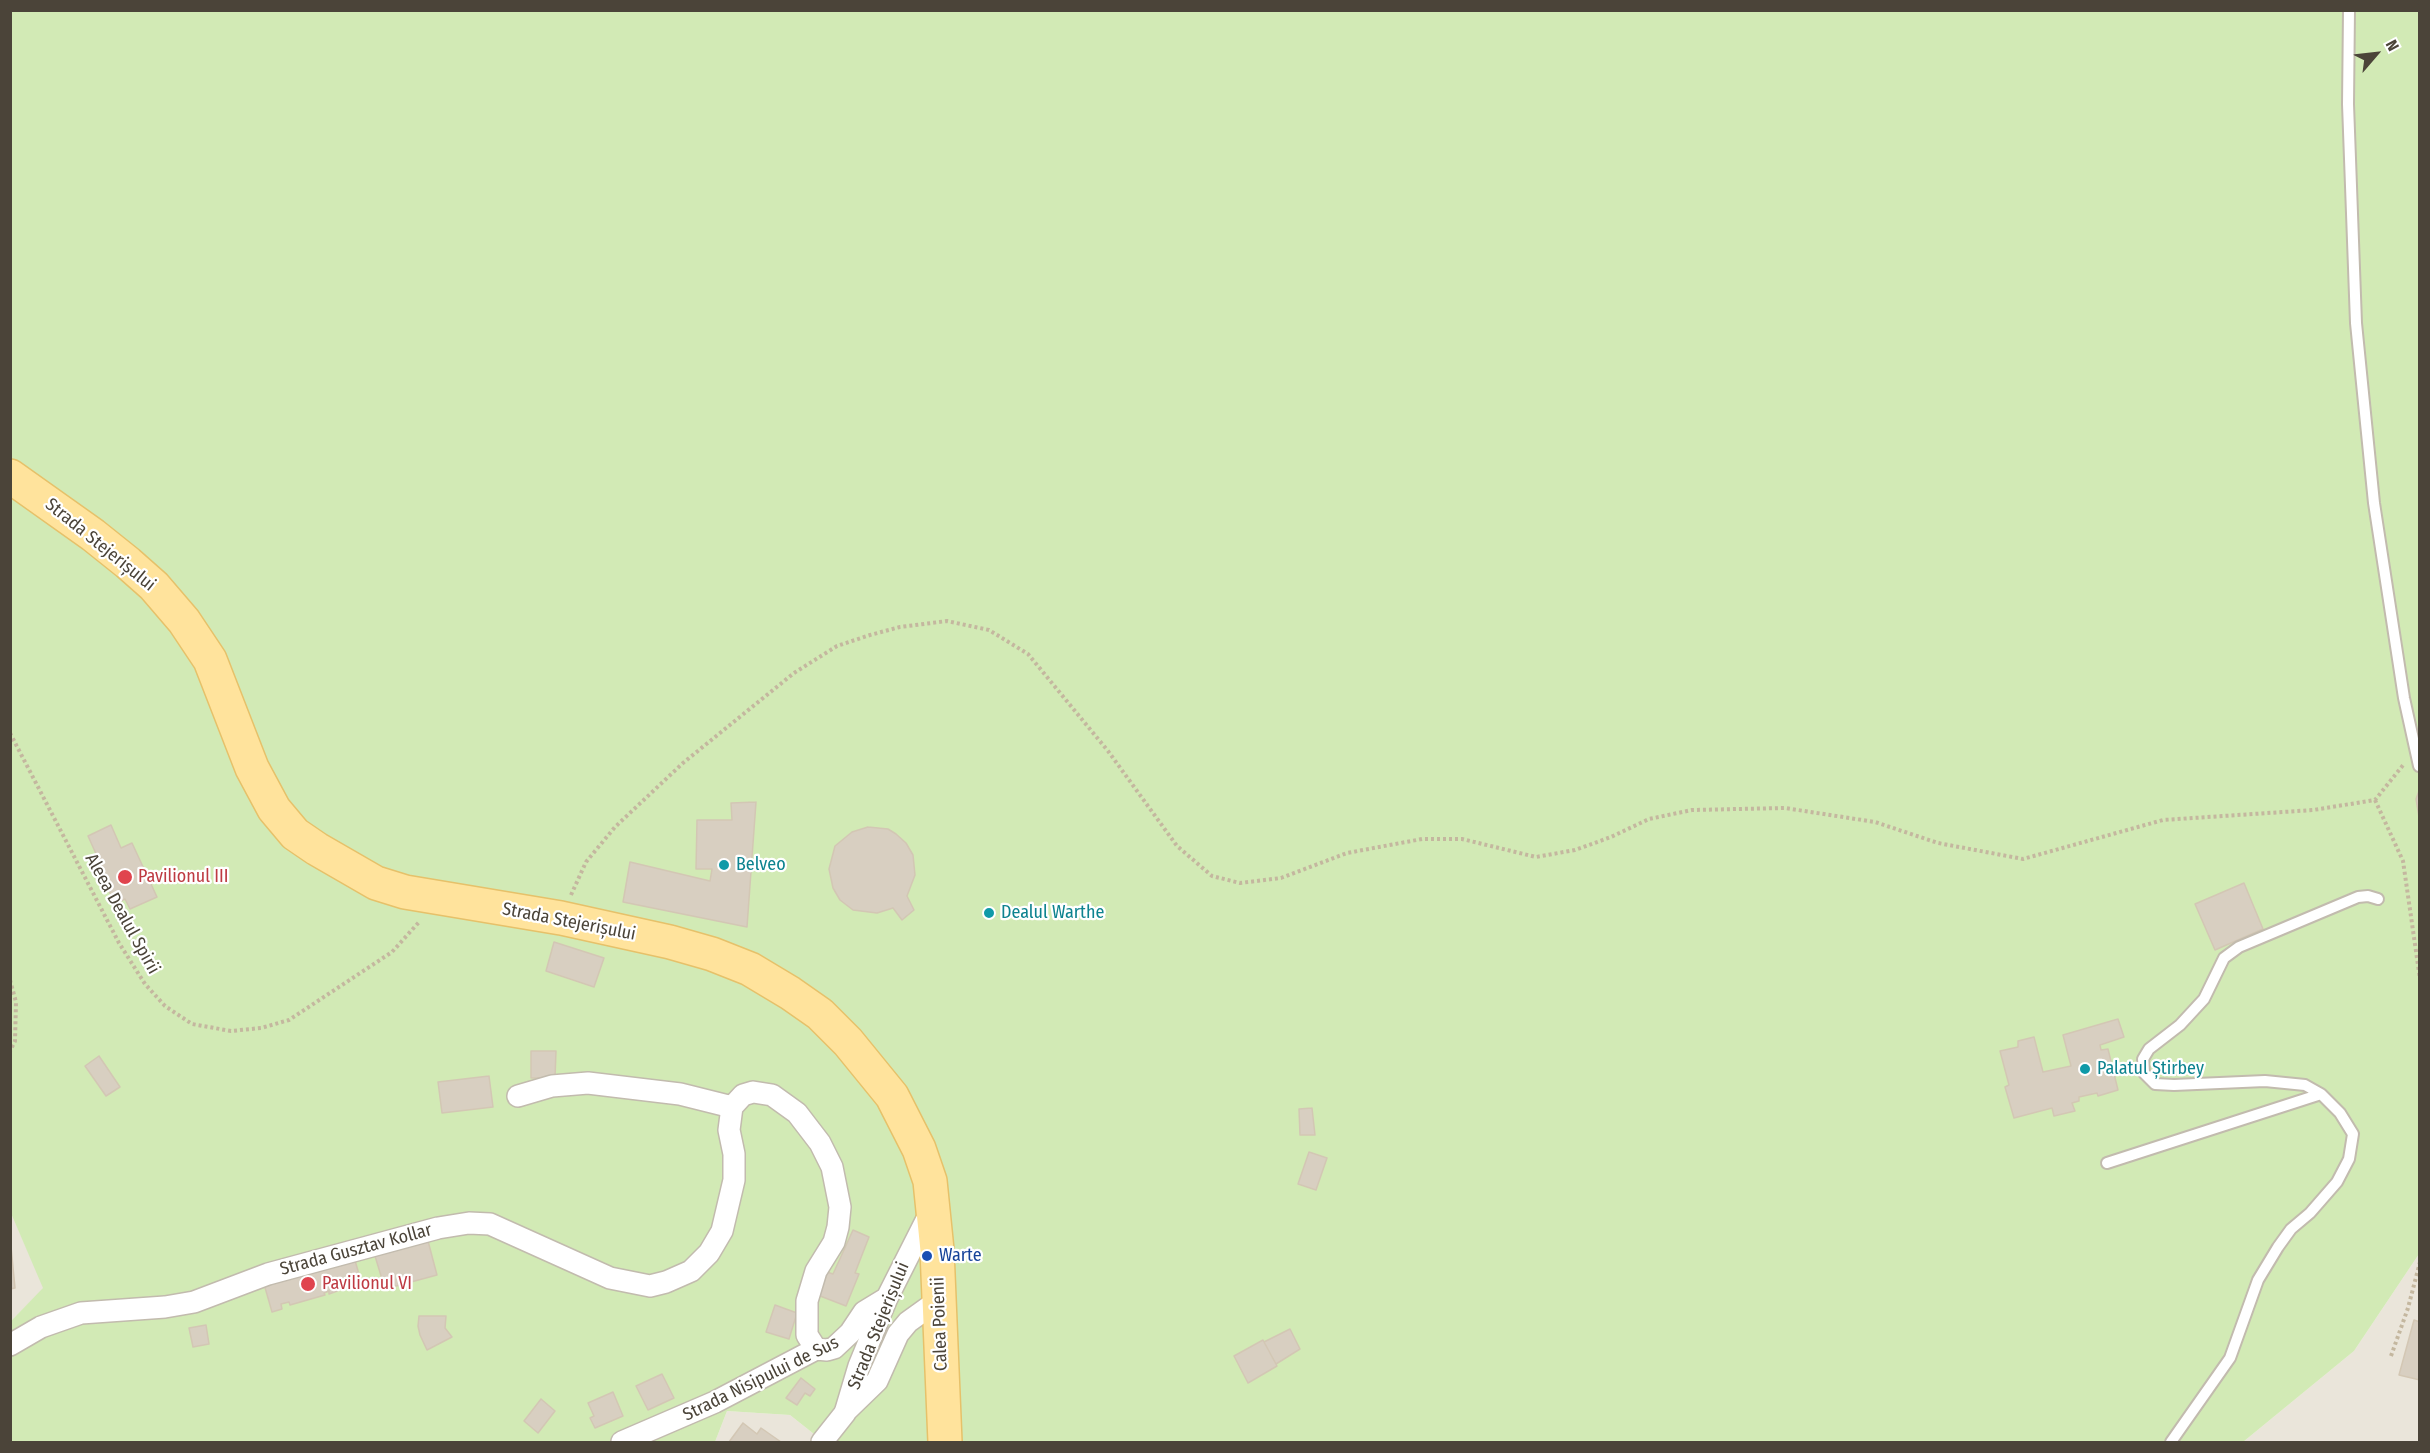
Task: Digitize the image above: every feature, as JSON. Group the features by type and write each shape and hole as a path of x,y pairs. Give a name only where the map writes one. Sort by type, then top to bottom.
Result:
{"main road":[{"name":"Strada Stejerișului","path":"10,476 128,562 154,586 184,621 210,660 252,768 274,809 295,834 345,867 376,883 440,899 561,918 670,942 712,954 750,969 820,1014 848,1042 892,1096 918,1149 930,1181 933,1206"},
{"name":"Calea Poienii","path":"933,1206 940,1299 945,1443"}],"street":[{"path":"518,1096 552,1086 588,1083 680,1094 732,1107 743,1095 753,1092 772,1095 783,1101 809,1127 820,1143 832,1167 840,1207 834,1242 816,1271 807,1300 807,1335 816,1348"},
{"name":"Strada Gusztav Kollar","path":"10,1345 40,1327 81,1313 165,1307 194,1302 268,1274 438,1228 469,1222 490,1224 610,1278 650,1286 666,1282 691,1271 709,1253 722,1231 734,1180 734,1154 729,1130 732,1107"},
{"name":"Strada Stejerișului","path":"822,1443 845,1413 859,1366 887,1298 933,1206"},
{"name":"Strada Nisipului de Sus","path":"622,1443 715,1402 816,1348 827,1350 839,1344 850,1333 864,1312 887,1298"},
{"path":"845,1413 877,1381 898,1334 908,1322 940,1299"}],"lane":[{"path":"2349,10 2348,104 2356,323 2374,503 2404,698 2418,761"},
{"path":"2170,1443 2230,1358 2258,1280 2278,1247 2291,1229 2326,1197 2337,1182 2349,1159 2353,1134 2340,1113 2321,1094 2305,1085 2265,1082 2174,1086 2155,1084 2144,1073 2143,1059 2149,1049 2180,1025 2204,999 2224,958 2239,947 2358,897 2368,896 2378,899"},
{"path":"2107,1163 2321,1094"}],"path":[{"path":"561,918 586,862 615,827 683,763 794,673 837,646 900,627 947,621 989,630 1028,654 1108,751 1178,846 1212,876 1240,883 1281,878 1347,853 1422,839 1462,839 1536,857 1575,850 1611,837 1649,819 1692,810 1796,810 1875,822 1938,843 2023,859 2163,820 2313,810 2375,800 2405,764 2418,761"},
{"name":"Aleea Dealul Spirii","path":"10,733 119,943 145,984 165,1006 192,1024 231,1031 261,1028 289,1020 392,952 440,899"},
{"path":"2375,800 2403,861 2420,979"},
{"path":"10,980 16,1002 15,1041 10,1051"},
{"path":"2391,1356 2408,1308 2420,1263"}],"shaded area":[{"path":"10,1211 44,1288 11,1321 10,1321"},
{"path":"2419,1254 2419,1442 2243,1442 2354,1351"},
{"path":"727,1411 790,1415 824,1442 715,1442"}],"green space":[{"path":"10,11 2419,11 2419,1254 2354,1351 2243,1442 824,1442 790,1415 727,1411 715,1442 11,1442 11,1321 43,1288 10,1211"}],"building":[{"path":"2420,788 2420,823 2416,799"},
{"name":"Belveo","path":"756,802 747,927 623,902 630,862 710,881 712,869 696,869 697,820 732,820 731,803"},
{"name":"Pavilionul III","path":"111,825 121,848 132,843 157,897 130,909 125,899 115,904 94,858 97,856 88,836"},
{"path":"868,827 888,829 906,843 913,855 915,875 907,896 914,910 902,920 893,908 877,913 853,910 840,900 833,888 829,869 835,846 852,832"},
{"path":"2244,883 2263,929 2215,950 2195,904"},
{"path":"554,942 604,958 594,987 546,971"},
{"name":"Palatul Știrbey","path":"2118,1019 2124,1037 2100,1045 2101,1050 2108,1049 2118,1090 2098,1096 2097,1093 2079,1097 2079,1101 2072,1103 2075,1111 2054,1116 2052,1108 2014,1118 2005,1087 2009,1085 2000,1051 2018,1047 2018,1041 2034,1037 2043,1072 2071,1066 2063,1035"},
{"path":"531,1051 556,1051 555,1078 531,1078"},
{"path":"99,1056 120,1087 106,1096 85,1066"},
{"path":"489,1076 493,1107 442,1113 438,1082"},
{"path":"1312,1108 1315,1135 1300,1135 1299,1109"},
{"path":"1309,1152 1327,1158 1316,1190 1298,1184"},
{"path":"853,1230 869,1237 855,1273 859,1274 846,1306 815,1294 824,1271 833,1274"},
{"path":"10,1236 15,1288 10,1289"},
{"path":"428,1241 437,1275 385,1289 375,1256"},
{"name":"Pavilionul VI","path":"354,1257 361,1281 329,1294 329,1291 324,1293 325,1295 290,1305 289,1302 281,1304 282,1309 272,1312 264,1284"},
{"path":"775,1305 797,1313 789,1339 766,1332"},
{"path":"419,1316 446,1316 445,1328 452,1337 427,1350 420,1335"},
{"path":"2414,1320 2420,1322 2420,1380 2399,1375"},
{"path":"206,1325 209,1344 193,1347 189,1328"},
{"path":"1290,1329 1300,1349 1276,1364 1264,1342"},
{"path":"1263,1340 1277,1366 1248,1383 1234,1356"},
{"path":"662,1374 674,1398 648,1410 636,1386"},
{"path":"801,1378 815,1389 810,1396 805,1393 797,1405 786,1398"},
{"path":"613,1392 623,1416 595,1428 590,1418 594,1416 588,1403"},
{"path":"541,1399 555,1411 538,1433 524,1421"},
{"path":"743,1423 757,1434 761,1428 781,1442 729,1442"}],"place":[{"name":"Belveo","path":"724,865"},
{"name":"Pavilionul III","path":"125,877"},
{"name":"Dealul Warthe","path":"989,913"},
{"name":"Palatul Știrbey","path":"2085,1069"},
{"name":"Warte","path":"927,1256"},
{"name":"Pavilionul VI","path":"308,1284"}]}
